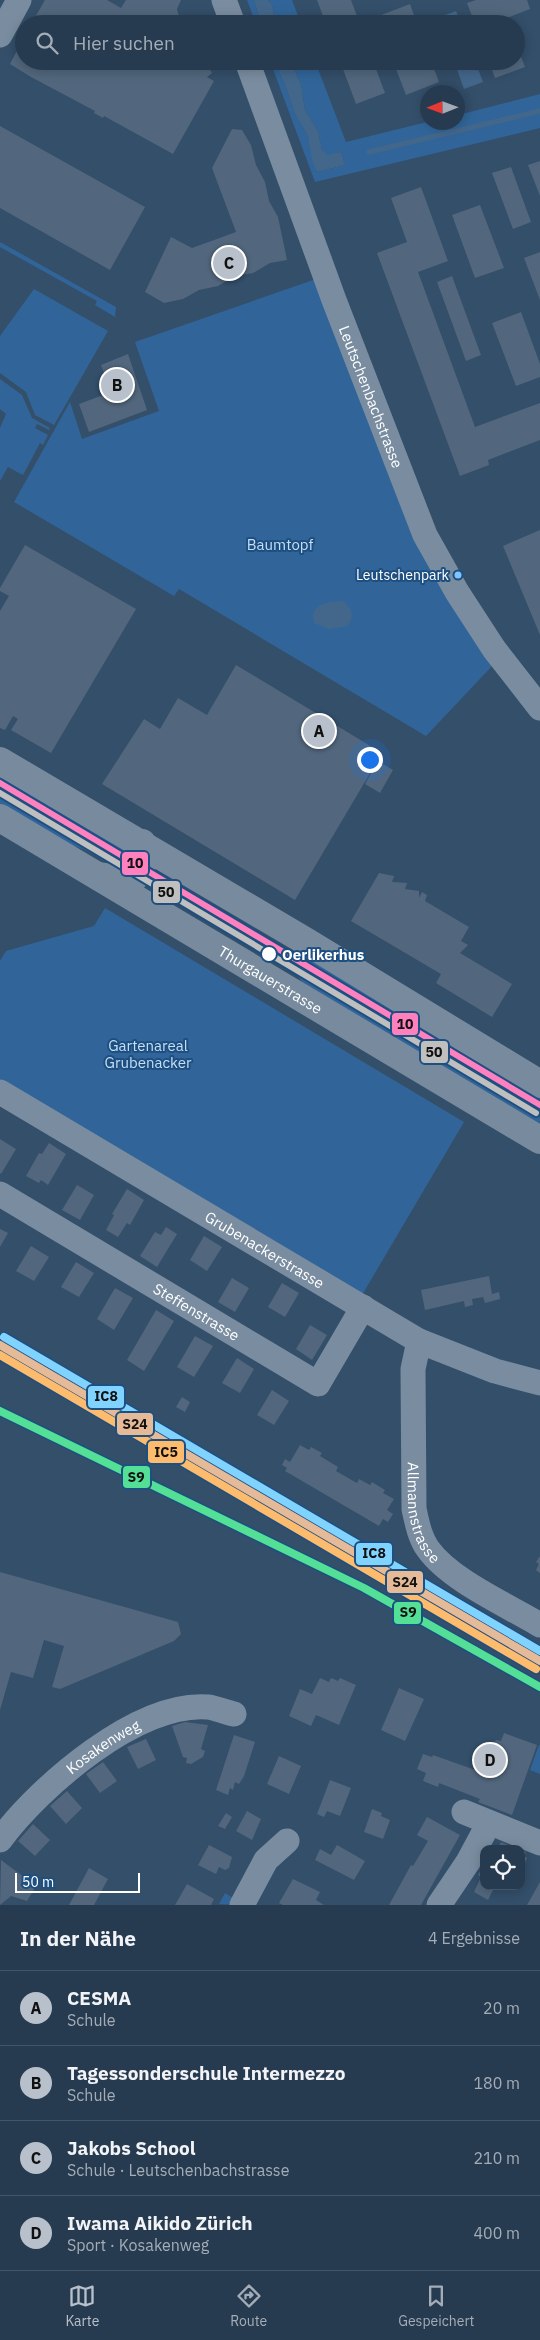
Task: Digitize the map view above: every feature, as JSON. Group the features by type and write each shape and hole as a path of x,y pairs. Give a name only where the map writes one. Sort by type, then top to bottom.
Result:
{"main road":[{"path":"0,761 142,843 540,1084"},
{"name":"Thurgauerstrasse","path":"0,818 540,1140"},
{"path":"98,876 125,880 134,878 144,862 145,855 142,843"}],"street":[{"path":"0,35 19,0"},
{"path":"224,0 230,15"},
{"name":"Leutschenbachstrasse","path":"250,70 338,308 425,535 456,592 510,671 540,708"},
{"name":"Grubenackerstrasse","path":"1,1096 363,1307 419,1342 495,1371 540,1383"},
{"name":"Steffenstrasse","path":"0,1194 318,1384 363,1307"},
{"name":"Allmannstrasse","path":"419,1342 413,1369 414,1509 419,1530 428,1549 451,1572 540,1625"},
{"name":"Kosakenweg","path":"0,1840 32,1803 65,1772 104,1742 144,1722 182,1709 208,1707 234,1714"},
{"path":"464,1812 540,1844"},
{"path":"439,1905 468,1862 489,1823"},
{"path":"242,1905 266,1860 287,1841"}],"green space":[{"path":"247,0 254,0 258,15 253,15"},
{"path":"268,0 292,0 298,15 274,15 272,5"},
{"path":"273,70 278,70 295,114 308,136 317,172 345,165 341,152 326,156 322,150 318,131 305,110 301,84 294,70 318,70 346,142 420,124 420,130 465,130 465,113 540,94 540,128 315,182"},
{"path":"0,242 116,307 115,317 95,305 97,301 0,247"},
{"name":"Leutschenpark","path":"319,278 494,664 426,736 179,589 174,596 14,502 70,402 82,439 159,411 135,342"},
{"path":"34,289 108,331 54,425 35,415 26,392 0,373 0,336"},
{"path":"0,379 22,395 32,418 50,428 49,430 37,424 35,428 48,435 43,445 40,443 23,475 8,467 0,481 0,428 6,414 0,409"},
{"path":"0,771 127,844 124,872 83,849 58,841 0,808"},
{"name":"Gartenareal Grubenacker","path":"105,908 464,1122 362,1295 0,1085 0,961 6,951 94,926"},
{"path":"310,960 540,1093 540,1131 303,983 299,978 306,970"},
{"path":"540,1746 540,1774 530,1770"},
{"path":"225,1893 238,1901 236,1905 219,1904"}],"shaded area":[{"path":"254,0 268,0 272,5 274,15 258,15"},
{"path":"456,11 458,15 445,15"},
{"path":"278,70 294,70 301,84 305,110 318,131 322,150 327,155 341,152 345,165 317,172 312,160 308,136 295,114"},
{"path":"457,70 478,70 483,82 465,89"},
{"path":"341,601 350,608 352,615 347,626 329,629 314,623 313,614 317,607"}],"building":[{"path":"45,0 107,0 121,8 126,0 181,0 177,9 179,15 36,15"},
{"path":"317,0 351,0 357,15 323,15"},
{"path":"476,0 527,0 530,9 515,15 472,15 467,3"},
{"path":"410,4 414,15 381,15"},
{"path":"15,54 15,67 10,64"},
{"path":"20,70 210,70 212,73 207,77 214,81 173,154 104,116 103,118 94,113 95,111"},
{"path":"343,70 376,70 385,93 356,104"},
{"path":"396,70 434,70 439,82 431,85 420,85 420,89 406,95"},
{"path":"492,70 517,70 495,78"},
{"path":"0,126 145,207 110,270 0,208"},
{"path":"232,129 242,130 251,145 256,165 265,182 269,201 278,217 287,260 270,263 253,273 235,276 218,286 199,290 183,299 164,303 145,292 171,237 192,248 236,232 212,168"},
{"path":"540,161 540,196 528,165"},
{"path":"511,167 531,222 513,229 492,173"},
{"path":"421,187 448,261 418,272 475,427 540,403 540,440 488,460 489,465 460,476 377,253 407,242 391,198"},
{"path":"480,205 504,268 475,278 452,215"},
{"path":"540,252 540,300 524,258"},
{"path":"452,276 481,355 466,361 437,282"},
{"path":"521,312 540,364 540,377 516,386 492,323"},
{"path":"128,354 147,410 89,432 79,404 111,392 101,365"},
{"path":"540,530 540,635 503,546"},
{"path":"25,545 136,609 51,753 11,730 18,719 13,716 5,730 0,728 0,611 9,596 0,591 0,588"},
{"path":"236,665 382,753 295,900 102,784 144,719 160,729 178,698 207,715"},
{"path":"378,761 393,770 380,793 365,784"},
{"path":"379,873 394,876 392,882 407,883 405,889 419,891 419,898 422,892 427,895 425,901 469,927 461,941 468,945 460,953 512,984 492,1017 436,983 441,974 351,921"},
{"path":"0,1139 16,1149 1,1174 0,1173"},
{"path":"49,1143 66,1154 48,1185 41,1180 39,1183 26,1176 39,1153 42,1154"},
{"path":"77,1185 94,1195 80,1220 62,1210"},
{"path":"127,1189 144,1200 130,1225 127,1223 118,1237 106,1230 114,1215 112,1214"},
{"path":"166,1227 177,1234 157,1267 140,1256 155,1232 161,1235"},
{"path":"0,1229 8,1233 0,1247"},
{"path":"204,1236 222,1247 207,1271 190,1260"},
{"path":"31,1246 49,1257 34,1281 16,1271"},
{"path":"76,1262 94,1273 79,1297 61,1287"},
{"path":"489,1276 492,1294 499,1292 500,1299 485,1303 483,1297 472,1299 473,1305 465,1307 464,1301 425,1310 421,1290"},
{"path":"232,1278 249,1288 235,1312 218,1302"},
{"path":"282,1283 299,1293 285,1317 268,1307"},
{"path":"115,1288 133,1298 114,1330 97,1319"},
{"path":"156,1310 174,1321 144,1371 127,1360"},
{"path":"310,1325 327,1335 312,1360 296,1349"},
{"path":"195,1336 213,1346 194,1377 177,1367"},
{"path":"237,1358 254,1369 240,1393 222,1383"},
{"path":"272,1390 289,1401 274,1425 257,1415"},
{"path":"182,1397 190,1402 185,1412 176,1407"},
{"path":"300,1445 309,1450 311,1447 322,1453 320,1456 338,1467 336,1471 357,1483 359,1479 370,1485 372,1482 385,1490 383,1493 394,1499 387,1510 393,1514 388,1522 383,1519 379,1526 285,1471 287,1468 282,1465 285,1459 290,1462"},
{"path":"540,1556 540,1573 536,1570 539,1564 536,1562"},
{"path":"0,1572 178,1622 181,1634 174,1641 60,1689 52,1687 64,1646 44,1640 33,1678 11,1672 0,1710"},
{"path":"320,1678 329,1682 331,1678 338,1681 340,1678 356,1685 339,1725 316,1715 311,1726 289,1716 300,1689 312,1694"},
{"path":"399,1688 424,1699 405,1741 381,1730"},
{"path":"185,1722 208,1725 201,1749 205,1751 203,1757 191,1764 186,1763 187,1758 183,1757 172,1726"},
{"path":"504,1733 537,1745 512,1815 478,1802 480,1799 439,1783 438,1787 423,1781 426,1773 417,1769 423,1754 432,1757 433,1755 478,1771 489,1742 494,1744 496,1740 501,1741"},
{"path":"234,1735 255,1742 244,1776 239,1784 235,1782 233,1790 230,1788 228,1795 216,1790"},
{"path":"146,1739 156,1760 138,1769 127,1747"},
{"path":"279,1756 301,1766 289,1794 267,1784"},
{"path":"103,1762 117,1781 100,1793 86,1774"},
{"path":"330,1780 351,1788 340,1816 327,1811 324,1817 317,1814"},
{"path":"67,1791 82,1808 66,1824 50,1806"},
{"path":"372,1809 382,1813 381,1816 390,1820 383,1839 364,1832"},
{"path":"247,1811 261,1819 252,1840 236,1831"},
{"path":"226,1813 232,1817 225,1829 218,1826"},
{"path":"427,1817 460,1835 421,1905 389,1905 411,1865 413,1866 428,1841 417,1835"},
{"path":"33,1824 50,1840 35,1856 18,1841"},
{"path":"209,1845 232,1857 229,1868 225,1870 219,1867 216,1874 198,1865"},
{"path":"337,1845 365,1861 354,1880 315,1860 320,1849 331,1855"},
{"path":"1,1860 36,1886 27,1901 11,1896 0,1905"},
{"path":"89,1868 108,1879 94,1905 69,1905"},
{"path":"293,1879 320,1892 316,1900 324,1905 283,1905 279,1903"},
{"path":"480,1879 480,1890 493,1890 488,1900 474,1892"},
{"path":"540,1882 540,1905 527,1905"},
{"path":"187,1884 214,1899 211,1905 175,1905"}],"waterway":[{"path":"369,152 540,111"}],"transit line":[{"name":"10","path":"0,783 540,1105"},
{"name":"IC8","path":"4,1337 540,1651"},
{"name":"S24","path":"0,1345 540,1661"},
{"name":"IC5","path":"0,1355 536,1669"},
{"name":"S9","path":"0,1411 364,1588 540,1687"}],"tram line":[{"name":"50","path":"0,793 536,1113"}],"place":[{"name":"Jakobs School","path":"229,263"},
{"name":"Tagessonderschule Intermezzo","path":"117,385"},
{"name":"Leutschenpark","path":"458,575"},
{"name":"CESMA","path":"319,731"},
{"name":"Oerlikerhus","path":"269,954"},
{"name":"Iwama Aikido Zürich","path":"490,1760"}],"park label":[{"name":"Baumtopf","path":"280,544"}]}
